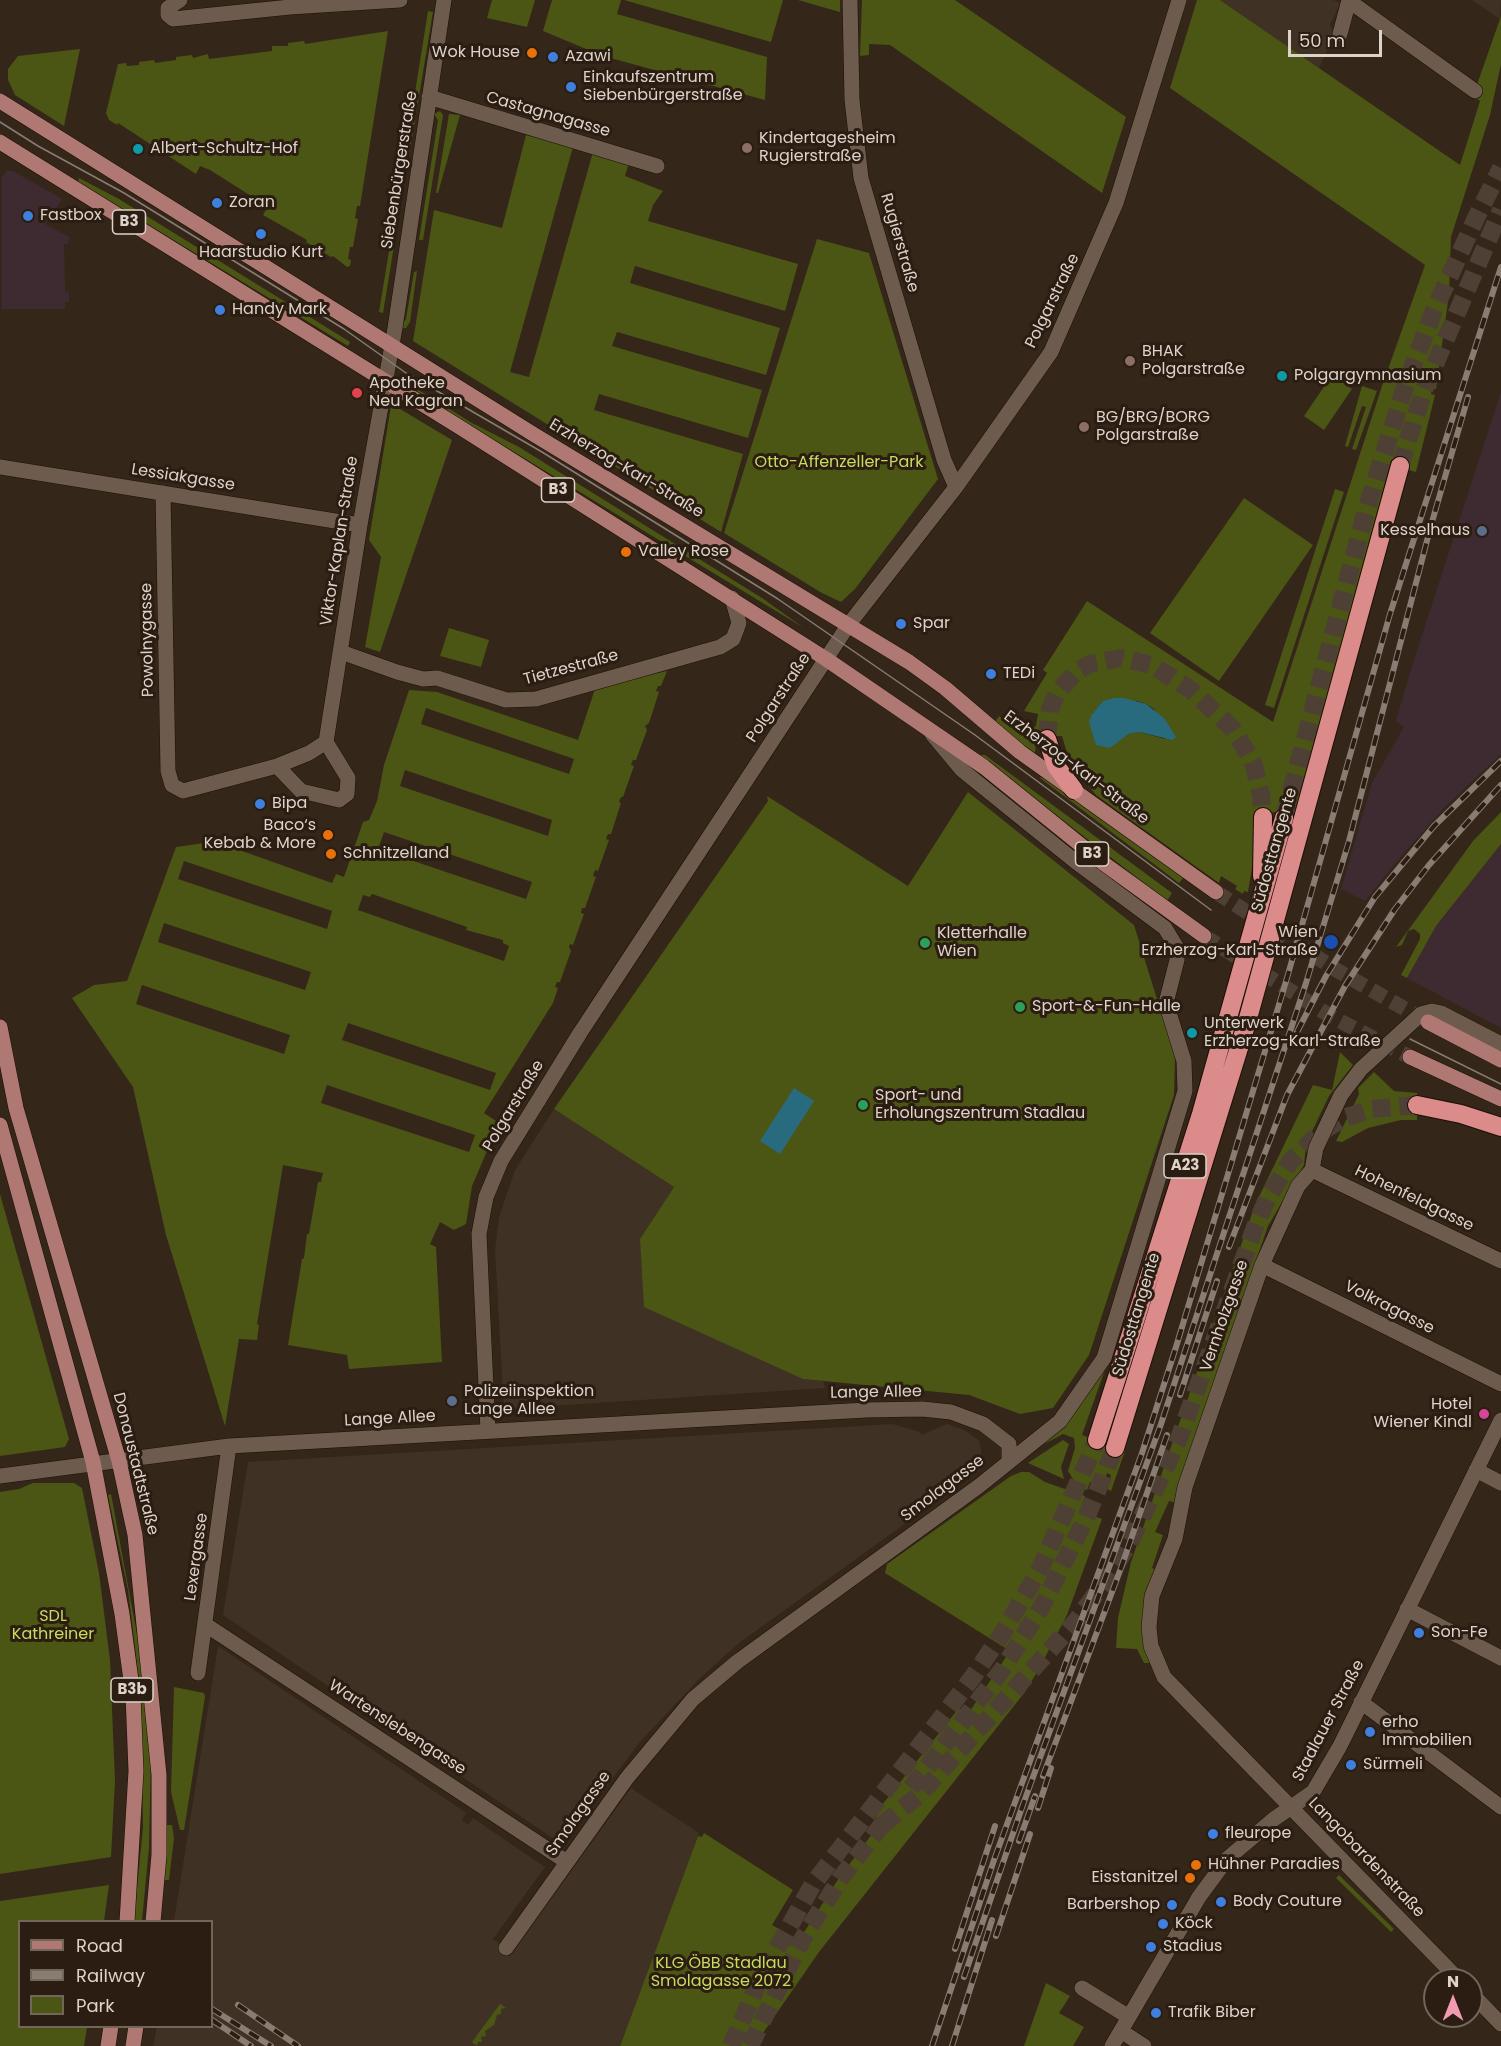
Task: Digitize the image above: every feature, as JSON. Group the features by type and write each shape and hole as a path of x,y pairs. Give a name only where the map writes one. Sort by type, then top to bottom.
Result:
{"highway":[{"name":"Südosttangente","path":"1115,1448 1246,1022 1400,466"},
{"path":"1047,739 1056,766 1074,790"},
{"path":"1263,817 1260,868 1265,889"},
{"name":"Südosttangente","path":"1097,1440 1175,1200 1284,818"},
{"path":"1417,1105 1461,1114 1501,1127"}],"main road":[{"name":"Erzherzog-Karl-Straße","path":"0,101 392,346 849,624 945,688 1020,752 1216,891"},
{"name":"B3","path":"0,142 732,598 925,725 984,767 1103,863 1204,936"},
{"path":"1428,1022 1501,1060"},
{"name":"Donaustadtstraße","path":"0,1027 22,1130 119,1461 135,1535 159,1775 159,1855 153,1920"},
{"path":"1410,1057 1501,1099"},
{"name":"B3b","path":"0,1125 93,1462 122,1614 133,1695 136,1771 127,1920"},
{"path":"108,2046 111,2028"},
{"path":"133,2046 136,2028"}],"street":[{"path":"180,0 168,8 168,15 172,19 291,6 400,0"},
{"name":"Siebenbürgerstraße","path":"392,346 444,0"},
{"name":"Rugierstraße","path":"850,0 852,100 861,178 944,460 957,487"},
{"name":"Polgarstraße","path":"489,1431 479,1234 486,1197 501,1161 580,1033 849,624 957,487 1051,352 1116,203 1179,0"},
{"path":"1340,34 1349,1 1475,91"},
{"name":"Castagnagasse","path":"429,97 657,166"},
{"name":"Viktor-Kaplan-Straße","path":"326,742 360,525 392,346"},
{"name":"Lessiakgasse","path":"0,467 360,525"},
{"name":"Powolnygasse","path":"163,493 168,771 172,785 183,791 277,766"},
{"name":"Tietzestraße","path":"340,652 397,672 423,679 437,678 506,700 536,699 720,647 733,639 739,623 732,598"},
{"name":"Smolagasse","path":"506,1948 627,1778 693,1699 736,1662 980,1486 1060,1421 1094,1375 1108,1347 1185,1091 1184,1061 1166,1003 1177,960 1177,948 1165,928 1076,862 962,770 925,725"},
{"path":"326,742 348,778 347,794 339,800 301,791 277,766 309,753 326,742"},
{"name":"Vernholzgasse","path":"1171,1685 1164,1677 1151,1646 1149,1627 1152,1596 1175,1539 1185,1487 1262,1265 1298,1186 1312,1170 1316,1148 1341,1095 1361,1069 1421,1014 1432,1011 1441,1012 1501,1044"},
{"name":"Hohenfeldgasse","path":"1312,1170 1501,1262"},
{"name":"Volkragasse","path":"1262,1265 1501,1384"},
{"name":"Lange Allee","path":"0,1476 93,1462 119,1461 229,1446 866,1410 922,1409 951,1412 983,1424 1009,1444 1010,1460"},
{"name":"Stadlauer Straße","path":"1112,2046 1199,1897 1222,1866 1260,1830 1313,1792 1361,1702 1501,1420"},
{"name":"Lexergasse","path":"198,1673 229,1446"},
{"path":"1476,1470 1501,1483"},
{"path":"1407,1609 1501,1658"},
{"name":"Wartenslebengasse","path":"206,1625 567,1862"},
{"name":"Langobardenstraße","path":"1171,1685 1447,1968"},
{"path":"1361,1702 1501,1807"},
{"path":"1082,1988 1129,2017"},
{"path":"1483,2005 1501,2024"},
{"path":"1121,2031 1144,2046"}],"shaded area":[{"path":"1220,0 1333,0 1340,3 1330,25 1335,33 1319,68"},
{"path":"1472,0 1501,0 1500,19 1497,17"},
{"path":"6,171 13,171 62,199 45,224 69,237 68,244 64,244 65,292 69,293 69,302 65,302 65,309 2,309 2,177"},
{"path":"1501,392 1501,754 1446,806 1365,901 1341,889 1372,783 1404,727 1396,721"},
{"path":"1501,844 1501,1028 1407,978 1436,926"},
{"path":"554,1109 674,1187 640,1239 803,1379 823,1381 825,1388 504,1409 495,1250 499,1217 515,1170"},
{"path":"892,1424 920,1432 921,1435 947,1424 964,1430 979,1440 984,1467 739,1643 700,1678 639,1743 563,1845 223,1615 248,1462"},
{"path":"218,1646 462,1810 466,1813 462,1820 468,1825 473,1818 545,1867 493,1939 512,1952 631,1788 699,1833 620,2046 153,2046 157,2028 213,2028 213,1920 174,1920"}],"green space":[{"path":"492,0 535,0 527,27 487,18"},
{"path":"552,0 621,0 617,14 767,57 765,100 603,56 543,31"},
{"path":"624,0 783,0 771,42"},
{"path":"798,0 840,0 840,12"},
{"path":"862,0 955,0 1126,117 1102,193 890,45 869,44 869,55 860,56"},
{"path":"1197,0 1220,0 1460,165 1480,101 1473,96 1501,16 1501,64 1490,115 1451,237 1449,294 1436,389 1432,389 1431,394 1435,395 1416,472 1409,470 1410,465 1391,460 1295,817 1275,812 1254,815 1253,862 1248,892 1244,891 1243,894 1235,889 1237,886 1221,876 1219,883 1096,795 1070,763 1062,736 1037,737 1035,753 1022,746 995,722 999,716 1017,731 1023,733 1036,726 1038,714 1024,711 1047,673 1043,670 1087,601 1273,722 1382,386 1425,265 1170,88","holes":["1103,701 1137,701 1154,709 1165,739 1140,732 1128,734 1092,714"]},
{"path":"428,11 433,12 409,156 405,155"},
{"path":"388,31 360,206 357,206 355,218 358,219 353,247 350,247 348,259 351,260 350,266 347,267 333,256 331,257 306,242 307,240 263,215 267,208 259,201 210,170 200,166 196,174 118,123 117,125 109,120 106,113 118,64 139,65 139,62 154,60 155,63 176,60 176,57 192,55 193,58 208,54 209,59 272,51 272,46 288,46 288,43 304,41 305,44"},
{"path":"80,49 64,126 15,95 8,80 8,69 18,56"},
{"path":"440,111 443,115 423,240 419,240 438,120 434,114"},
{"path":"449,114 460,115 438,193 436,193"},
{"path":"526,135 573,147 510,372 529,377 593,152 629,163 625,176 663,191 653,205 648,221 798,264 785,311 635,266 630,283 780,328 766,375 617,332 612,346 762,390 748,438 599,394 594,410 743,454 721,532 413,341 434,210 502,228"},
{"path":"79,178 119,199 350,342 348,346 78,182"},
{"name":"Otto-Affenzeller-Park","path":"817,239 869,253 938,479 855,589 841,602 822,593 724,533"},
{"path":"390,245 394,246 383,313 379,312"},
{"path":"417,271 410,322 406,328 400,328 406,319 414,272"},
{"path":"1332,375 1352,389 1324,430 1304,416"},
{"path":"1362,386 1377,391 1356,450 1352,449 1366,407 1362,406 1348,447 1345,446"},
{"path":"417,389 472,423 519,447 762,598 804,628 415,392"},
{"path":"391,406 395,406 452,440 380,652 365,647 381,557 369,540"},
{"path":"1335,489 1344,492 1274,708 1265,705"},
{"path":"1244,498 1313,545 1219,681 1150,633"},
{"path":"449,628 489,640 481,667 440,656"},
{"path":"667,671 661,686 658,686 656,691 659,692 649,723 645,726 647,730 636,760 633,760 631,765 634,766 619,802 621,803 611,834 608,834 606,839 609,840 598,871 595,870 593,876 596,877 585,908 582,908 581,913 584,914 573,945 570,944 571,951 560,982 557,982 555,987 558,988 553,1003 484,1113 499,1123 472,1186 466,1224 454,1230 440,1222 430,1244 436,1247 442,1362 349,1369 347,1355 288,1345 307,1234 309,1234 318,1182 321,1182 323,1173 283,1165 257,1324 259,1325 257,1340 239,1339 225,1426 166,1235 133,1087 72,998 94,985 127,981 176,847 226,840 228,846 332,883 336,874 344,877 363,822 369,820 377,801 384,765 409,690 437,692 578,740 596,686","holes":["426,708 574,759 569,774 421,724","405,770 552,820 548,836 400,786","384,832 532,882 526,899 378,849","184,861 332,911 327,929 178,879","372,894 467,927 466,930 503,940 503,943 509,946 504,961 358,910 363,895 370,897","164,923 311,972 305,990 158,942","142,985 290,1035 284,1054 136,1004","348,1023 496,1073 490,1090 342,1040","327,1085 475,1135 469,1152 321,1103"]},
{"path":"979,755 985,755 1172,893 1167,901"},
{"path":"1042,777 1184,877 1179,883 1040,778"},
{"name":"Sport- und Erholungszentrum Stadlau","path":"968,792 1134,925 1175,1057 1174,1095 1089,1355 1053,1408 1020,1414 969,1395 803,1379 644,1307 640,1239 674,1187 554,1109 768,801 767,796 908,886"},
{"path":"1501,812 1501,844 1436,926 1407,978 1401,975 1420,939 1420,934 1414,929 1408,931 1402,945 1396,947 1473,841"},
{"path":"1340,1052 1353,1065 1329,1096 1306,1144 1304,1165 1268,1226 1194,1440 1177,1503 1169,1501 1155,1532 1163,1535 1152,1568 1157,1570 1152,1663 1144,1663 1137,1649 1116,1648 1118,1618 1131,1562 1255,1205 1313,1085 1332,1090"},
{"path":"1374,1072 1394,1091 1417,1093 1417,1120 1401,1120 1368,1128 1342,1142 1336,1141 1359,1094 1358,1088"},
{"path":"0,1194 69,1439 65,1447 0,1456"},
{"path":"1107,1364 1082,1435 1125,1451 1111,1491 1107,1489 1111,1475 1107,1473 1103,1486 1090,1482 1087,1490 1076,1484 1068,1471 1075,1448 1074,1438 1063,1434 1035,1449"},
{"path":"1063,1440 1069,1444 1061,1467 1064,1479 1028,1463"},
{"name":"KLG ÖBB Stadlau Smolagasse 2072","path":"1029,1472 1045,1482 1085,1496 1080,1511 1102,1519 1067,1615 1025,1692 819,1952 754,2046 620,2046 698,1836 702,1837 704,1833 793,1890 772,1925 799,1940 839,1878 881,1822 874,1815 959,1708 968,1714 1010,1651 885,1573 887,1564 1011,1476"},
{"name":"SDL Kathreiner","path":"33,1483 74,1483 82,1488 99,1573 110,1660 115,1781 111,1857 0,1874 0,1492 19,1489"},
{"path":"111,1494 138,1640 151,1753 149,1847 142,1920 134,1920 143,1827 141,1696 128,1590 108,1495"},
{"path":"174,1687 204,1693 205,1697 184,1830 180,1830 171,1792"},
{"path":"164,1825 172,1825 174,1838 169,1880 163,1880"},
{"path":"1339,1875 1394,1929 1391,1932 1336,1878"},
{"path":"109,1885 104,1920 18,1920 18,2028 87,2028 84,2046 0,2046 0,1901"},
{"path":"1046,1983 1070,1996 1059,2013 1084,2027 1073,2046 1024,2046"},
{"path":"500,2004 506,2008 501,2009 501,2014 497,2015 494,2025 485,2031 486,2036 481,2037 482,2042 478,2042 477,2046 472,2042"}],"water":[{"path":"1124,698 1146,704 1164,718 1176,737 1172,740 1140,732 1128,734 1110,748 1096,745 1089,722 1092,714 1103,701"},
{"path":"794,1088 814,1101 780,1154 760,1141"}],"tunnel":[{"path":"1284,818 1367,507 1406,384 1433,313 1501,168"},
{"path":"1400,466 1424,390 1501,210"},
{"path":"1047,739 1050,709 1057,693 1076,672 1090,664 1120,658 1152,665 1191,690 1232,728 1253,762 1261,795 1263,817"},
{"path":"1216,892 1338,971 1428,1022"},
{"path":"1204,936 1332,1017 1410,1057"},
{"path":"882,1825 919,1795 1076,1621 1107,1579 1131,1540 1178,1441 1255,1227 1267,1199 1290,1162 1321,1132 1344,1118 1372,1109 1417,1105"},
{"path":"731,2046 759,1981 813,1884 972,1678 1002,1634 1040,1569 1097,1440"},
{"path":"911,1788 1002,1670 1041,1608 1086,1518 1115,1448"},
{"path":"750,2046 803,1938 840,1879 888,1817"}],"tram line":[{"path":"0,122 38,146 124,193 344,329 406,373 542,452 778,599 975,735 1211,910"},
{"path":"1410,1039 1501,1084"}],"railway":[{"path":"932,2046 994,1860 1142,1453 1176,1347 1287,978 1390,614 1501,267"},
{"path":"964,1977 1020,1813 1161,1424 1306,983 1349,841 1430,529 1468,397"},
{"path":"1297,1032 1326,976 1375,897 1434,826 1501,761"},
{"path":"1229,1247 1287,1095 1345,986 1395,909 1429,865 1501,785"},
{"path":"1180,1395 1217,1281"},
{"path":"1043,1776 1121,1568 1167,1435"},
{"path":"1038,1808 1051,1768"},
{"path":"1019,1841 1035,1796"},
{"path":"955,1949 995,1826"},
{"path":"996,1936 1030,1834"},
{"path":"952,2046 992,1920"},
{"path":"238,2005 298,2046"},
{"path":"213,2010 271,2046"},
{"path":"213,2021 251,2046"}],"place":[{"name":"Wok House","path":"532,53"},
{"name":"Azawi","path":"553,57"},
{"name":"Einkaufszentrum Siebenbürgerstraße","path":"571,87"},
{"name":"Kindertagesheim Rugierstraße","path":"747,148"},
{"name":"Albert-Schultz-Hof","path":"138,149"},
{"name":"Zoran","path":"217,203"},
{"name":"Fastbox","path":"28,216"},
{"name":"Haarstudio Kurt","path":"261,234"},
{"name":"Handy Mark","path":"220,310"},
{"name":"BHAK Polgarstraße","path":"1130,361"},
{"name":"Polgargymnasium","path":"1282,376"},
{"name":"Apotheke Neu Kagran","path":"357,393"},
{"name":"BG/BRG/BORG Polgarstraße","path":"1084,427"},
{"name":"Kesselhaus","path":"1482,531"},
{"name":"Valley Rose","path":"626,552"},
{"name":"Spar","path":"901,624"},
{"name":"TEDi","path":"991,674"},
{"name":"Bipa","path":"260,804"},
{"name":"Baco‘s Kebab & More","path":"328,835"},
{"name":"Schnitzelland","path":"331,854"},
{"name":"Wien Erzherzog-Karl-Straße","path":"1331,942"},
{"name":"Kletterhalle Wien","path":"925,943"},
{"name":"Sport-&-Fun-Halle","path":"1020,1007"},
{"name":"Unterwerk Erzherzog-Karl-Straße","path":"1192,1033"},
{"name":"Sport- und Erholungszentrum Stadlau","path":"863,1105"},
{"name":"Polizeiinspektion Lange Allee","path":"452,1401"},
{"name":"Hotel Wiener Kindl","path":"1484,1414"},
{"name":"Son-Fe","path":"1419,1633"},
{"name":"erho Immobilien","path":"1370,1732"},
{"name":"Sürmeli","path":"1351,1765"},
{"name":"fleurope","path":"1213,1834"},
{"name":"Hühner Paradies","path":"1196,1865"},
{"name":"Eisstanitzel","path":"1190,1878"},
{"name":"Body Couture","path":"1221,1902"},
{"name":"Barbershop","path":"1172,1905"},
{"name":"Köck","path":"1163,1924"},
{"name":"Stadius","path":"1151,1947"},
{"name":"Trafik Biber","path":"1156,2013"}]}
